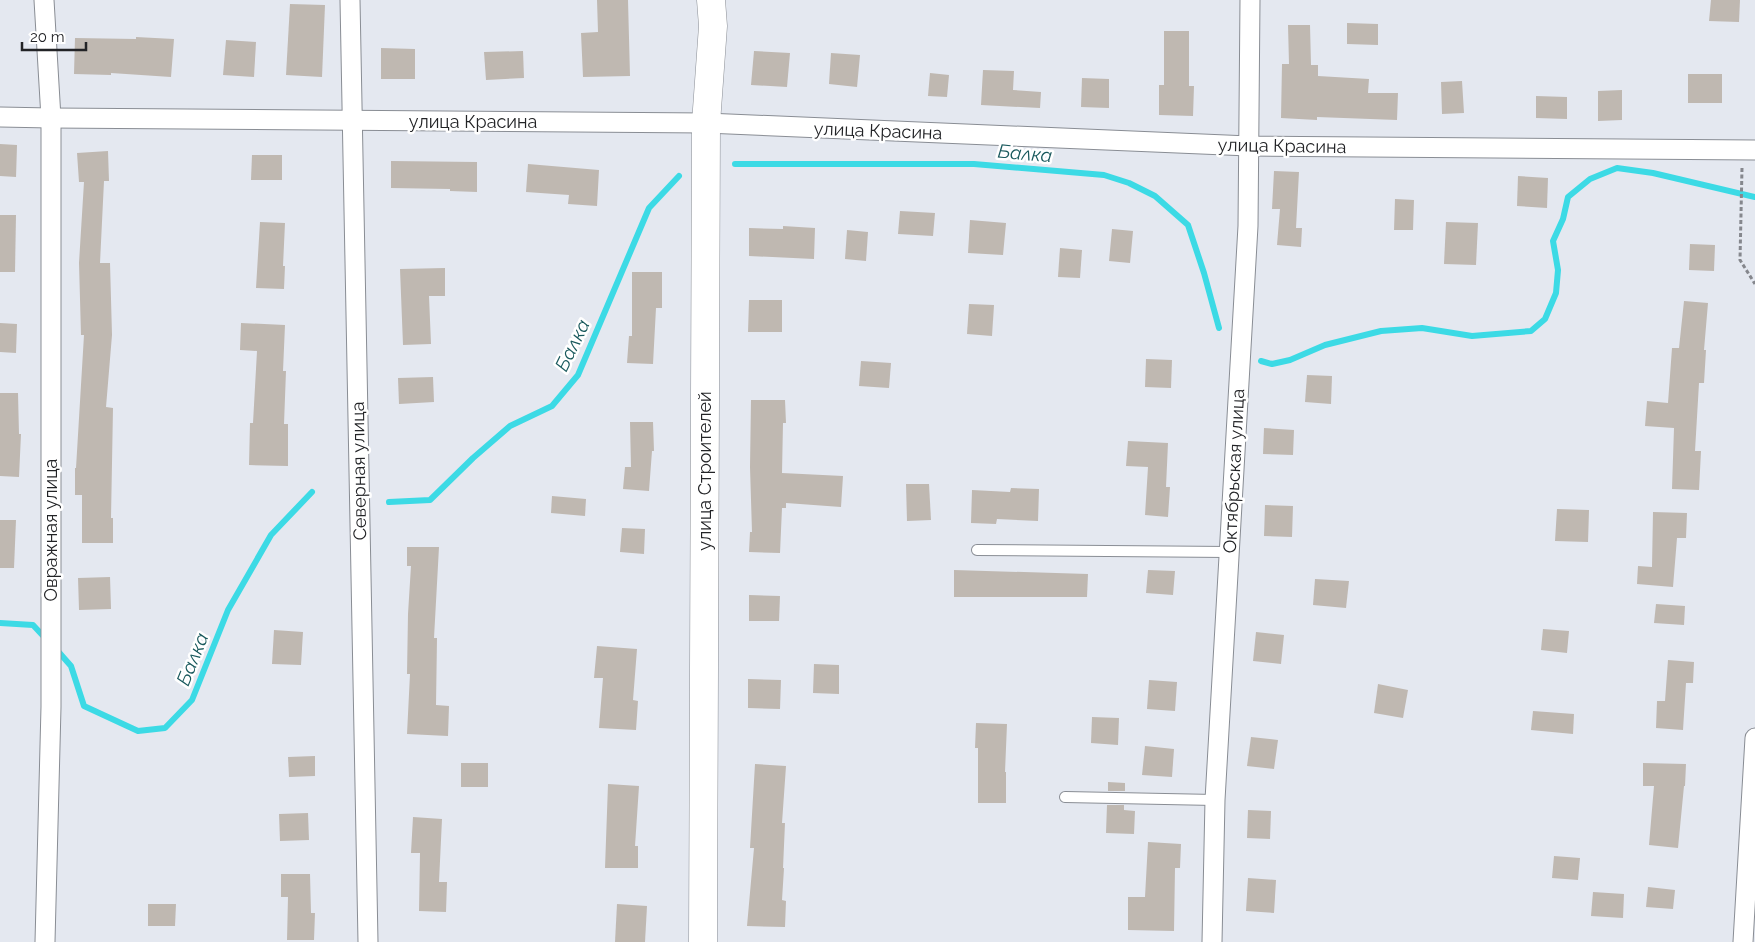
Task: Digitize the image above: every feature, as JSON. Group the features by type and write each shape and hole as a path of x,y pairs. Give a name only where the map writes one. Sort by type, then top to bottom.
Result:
{"street":[{"name":"Овражная улица","path":"44,0 51,118 51,707 46,942"},
{"name":"Северная улица","path":"350,0 368,942"},
{"name":"улица Строителей","path":"703,942 706,124 712,26 711,0"},
{"name":"Октябрьская улица","path":"1212,942 1215,800 1248,226 1250,0"},
{"name":"улица Красина","path":"0,116 706,124 1249,146 1755,150"},
{"path":"1743,942 1755,738"}],"lane":[{"path":"977,550 1229,552"},
{"path":"1065,797 1215,800"}],"path":[{"path":"1743,179 1740,260 1755,284"}],"building":[{"path":"597,0 628,0 630,76 583,77 581,33 598,32"},
{"path":"1711,0 1740,0 1739,22 1709,21"},
{"path":"290,4 325,5 322,77 286,75"},
{"path":"1347,23 1378,24 1378,45 1347,44"},
{"path":"1288,25 1310,25 1311,65 1318,65 1318,76 1369,79 1368,93 1398,93 1397,120 1317,117 1317,120 1281,118 1282,64 1289,64"},
{"path":"1164,31 1189,31 1189,86 1194,86 1193,116 1159,115 1159,85 1164,85"},
{"path":"136,37 174,39 171,77 111,73 111,75 74,74 75,38 136,39"},
{"path":"226,40 256,42 254,77 223,75"},
{"path":"381,48 415,49 415,79 381,79"},
{"path":"523,51 524,78 486,80 484,52"},
{"path":"754,51 790,53 787,87 751,85"},
{"path":"831,53 860,55 857,87 829,84"},
{"path":"983,70 1014,71 1013,90 1041,92 1040,108 981,105"},
{"path":"930,73 949,75 947,97 928,96"},
{"path":"1688,74 1722,74 1722,103 1688,103"},
{"path":"1082,78 1109,79 1109,108 1081,107"},
{"path":"1462,81 1464,113 1442,114 1441,82"},
{"path":"1622,90 1622,120 1598,121 1598,91"},
{"path":"1536,96 1567,97 1567,119 1536,118"},
{"path":"0,144 17,145 16,177 0,176"},
{"path":"108,151 109,181 104,181 100,263 110,263 112,335 106,407 113,408 111,518 113,518 113,543 82,543 82,495 75,495 75,468 84,335 81,335 79,263 84,182 79,182 77,153"},
{"path":"252,155 282,155 282,180 251,180"},
{"path":"391,161 477,162 477,192 450,191 450,189 391,188"},
{"path":"528,164 599,170 597,206 568,204 569,195 526,192"},
{"path":"1274,171 1299,172 1296,228 1302,228 1301,247 1277,245 1280,209 1272,209"},
{"path":"1518,176 1548,178 1547,208 1517,206"},
{"path":"1395,199 1414,200 1413,230 1394,230"},
{"path":"900,211 935,213 933,236 898,234"},
{"path":"0,215 16,215 15,272 0,272"},
{"path":"970,220 1006,223 1003,255 968,253"},
{"path":"260,222 285,223 284,289 256,288"},
{"path":"1446,222 1478,223 1476,265 1444,264"},
{"path":"783,226 815,228 814,259 749,256 749,228 783,229"},
{"path":"1112,229 1133,231 1130,263 1109,261"},
{"path":"847,230 868,232 866,261 845,259"},
{"path":"1690,244 1715,245 1714,271 1689,270"},
{"path":"1060,248 1082,250 1080,278 1058,277"},
{"path":"445,268 445,296 429,296 431,344 403,345 400,269"},
{"path":"632,272 662,272 662,308 656,308 653,364 627,363 629,336 632,336"},
{"path":"749,300 782,300 782,332 748,332"},
{"path":"1684,301 1708,303 1704,350 1706,350 1704,383 1699,383 1695,451 1701,451 1699,490 1672,489 1674,428 1645,426 1647,401 1668,403 1672,348 1679,348"},
{"path":"969,304 994,305 992,336 967,334"},
{"path":"0,323 17,324 16,353 0,352"},
{"path":"241,323 285,325 283,371 286,371 284,424 288,424 288,466 249,465 250,423 253,423 257,351 240,350"},
{"path":"1146,359 1172,360 1171,388 1145,387"},
{"path":"861,361 891,363 889,388 859,386"},
{"path":"1307,375 1332,376 1331,404 1305,402"},
{"path":"433,377 434,402 399,404 398,378"},
{"path":"0,393 18,393 19,434 21,434 19,477 0,476"},
{"path":"751,400 785,400 786,423 783,423 782,473 843,476 841,507 786,503 786,508 782,508 780,553 749,552 750,532 752,532 750,467"},
{"path":"630,422 653,422 654,451 652,451 649,491 623,489 625,467 631,467"},
{"path":"1264,428 1294,430 1293,455 1263,454"},
{"path":"1128,441 1168,443 1166,487 1170,487 1168,517 1145,515 1148,467 1126,466"},
{"path":"906,484 929,484 931,520 907,521"},
{"path":"1011,488 1039,489 1038,521 997,519 996,524 971,523 972,490 1010,492"},
{"path":"552,496 586,499 585,516 551,513"},
{"path":"1265,505 1293,506 1292,537 1264,536"},
{"path":"1557,509 1589,510 1588,542 1555,541"},
{"path":"1653,512 1687,513 1686,538 1677,538 1673,587 1637,584 1638,566 1652,567"},
{"path":"0,520 16,520 14,568 0,568"},
{"path":"622,528 645,529 644,554 620,552"},
{"path":"407,547 439,547 434,638 437,638 436,705 449,706 448,736 407,734 410,674 407,674 408,614 411,566 407,566"},
{"path":"954,570 1088,574 1087,597 954,597"},
{"path":"1148,570 1175,571 1173,595 1146,593"},
{"path":"110,577 111,609 79,610 78,578"},
{"path":"1315,579 1349,581 1346,608 1313,605"},
{"path":"749,595 780,596 779,621 749,621"},
{"path":"1656,604 1685,606 1684,625 1654,623"},
{"path":"1543,629 1569,631 1567,653 1541,650"},
{"path":"274,630 303,632 301,665 272,664"},
{"path":"1256,632 1284,635 1281,664 1253,661"},
{"path":"597,646 637,649 633,700 638,701 636,730 599,728 603,678 594,678"},
{"path":"1668,660 1694,662 1693,683 1686,683 1683,730 1656,728 1657,701 1665,701"},
{"path":"814,664 839,665 839,694 813,693"},
{"path":"748,679 781,680 780,709 748,708"},
{"path":"1149,680 1177,682 1175,711 1147,709"},
{"path":"1378,684 1408,690 1403,718 1374,713"},
{"path":"1533,711 1574,714 1573,734 1531,730"},
{"path":"1092,717 1119,718 1118,745 1091,743"},
{"path":"976,723 1007,724 1006,803 978,803 978,748 975,748"},
{"path":"1251,737 1278,740 1274,769 1247,766"},
{"path":"1145,746 1174,749 1172,777 1142,775"},
{"path":"315,756 315,776 289,777 288,757"},
{"path":"461,763 488,763 488,787 461,787"},
{"path":"1643,763 1686,764 1678,848 1649,845 1654,786 1643,786"},
{"path":"755,764 786,766 782,823 785,823 782,900 786,901 785,927 747,926 754,848 750,848"},
{"path":"1108,782 1125,783 1125,791 1108,791"},
{"path":"608,784 639,786 635,846 638,846 638,868 605,868"},
{"path":"1107,805 1124,805 1124,810 1135,811 1134,834 1106,833"},
{"path":"1248,810 1271,811 1270,839 1247,838"},
{"path":"308,813 309,840 280,841 279,814"},
{"path":"413,817 442,819 439,882 447,882 446,912 419,911 420,853 411,853"},
{"path":"1148,842 1181,844 1180,868 1175,868 1174,931 1128,930 1128,897 1145,897"},
{"path":"1554,856 1580,858 1578,880 1552,878"},
{"path":"281,874 310,874 311,913 315,913 314,940 287,940 288,897 281,897"},
{"path":"1248,878 1276,880 1274,913 1246,911"},
{"path":"1648,887 1675,890 1673,909 1646,907"},
{"path":"1593,892 1624,894 1623,918 1591,916"},
{"path":"148,904 176,904 175,926 148,926"},
{"path":"617,904 647,906 645,942 615,942"}],"waterway":[{"name":"Балка","path":"735,164 974,164 1104,175 1129,183 1155,196 1188,225 1219,328"},
{"path":"1261,361 1272,364 1290,360 1325,345 1381,331 1422,328 1472,336 1531,331 1545,319 1556,293 1558,270 1553,241 1563,219 1568,197 1590,179 1617,168 1653,173 1755,197"},
{"name":"Балка","path":"389,502 430,500 473,458 510,426 552,406 578,375 649,208 679,176"},
{"name":"Балка","path":"56,649 71,666 84,706 138,731 165,728 192,700 228,610 271,535 312,492"},
{"name":"Балка","path":"0,623 33,625 47,640"}]}
